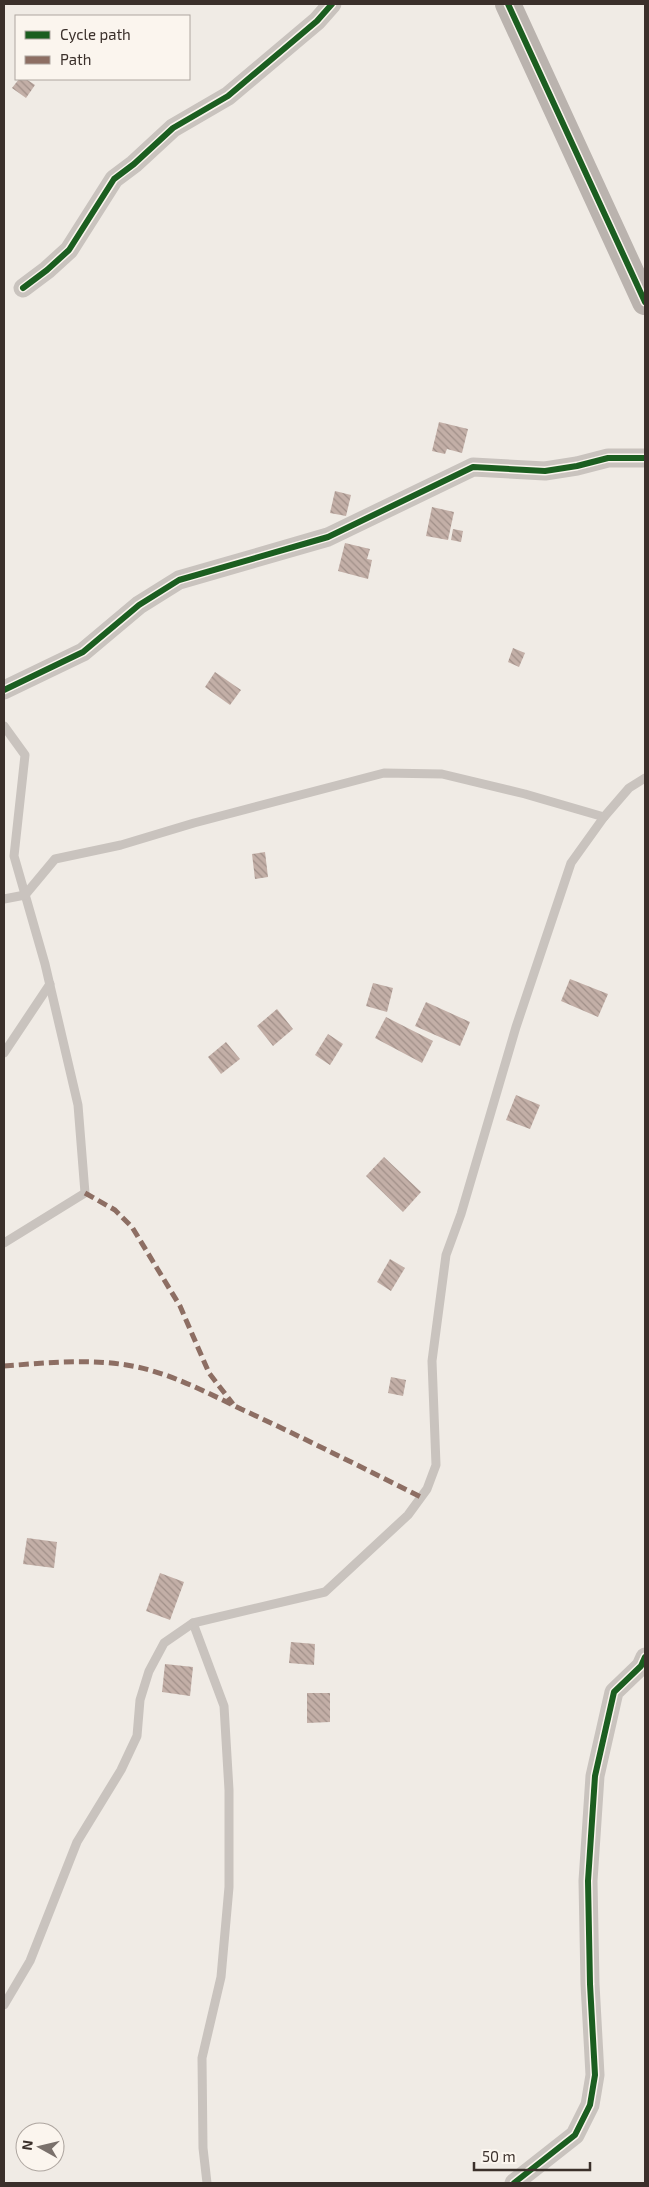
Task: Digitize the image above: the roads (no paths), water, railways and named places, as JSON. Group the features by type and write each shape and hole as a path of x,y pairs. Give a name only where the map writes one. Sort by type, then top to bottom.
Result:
{"street":[{"path":"23,288 48,270 68,250 114,179 134,164 173,128 228,96 317,21 332,4"},
{"path":"508,4 645,302"},
{"path":"4,690 83,652 139,605 179,580 328,537 472,467 545,471 578,466 608,458 645,458"},
{"path":"514,2183 575,2135 590,2105 595,2075 590,1984 588,1881 595,1776 614,1692 641,1666 645,1657"}],"lane":[{"path":"4,726 25,755 14,856 50,984 78,1105 85,1193 4,1243"},
{"path":"4,899 25,896 55,859 121,845 194,823 384,773 442,774 525,794 604,817"},
{"path":"4,2004 30,1961 77,1842 121,1770 136,1736 140,1700 149,1671 164,1644 193,1623 325,1592 408,1515 427,1489 436,1465 432,1361 446,1255 461,1214 516,1026 571,863 604,817 629,788 645,778"},
{"path":"4,1053 50,984"},
{"path":"193,1623 224,1706 229,1790 229,1888 221,1977 202,2058 203,2148 207,2183"}]}
